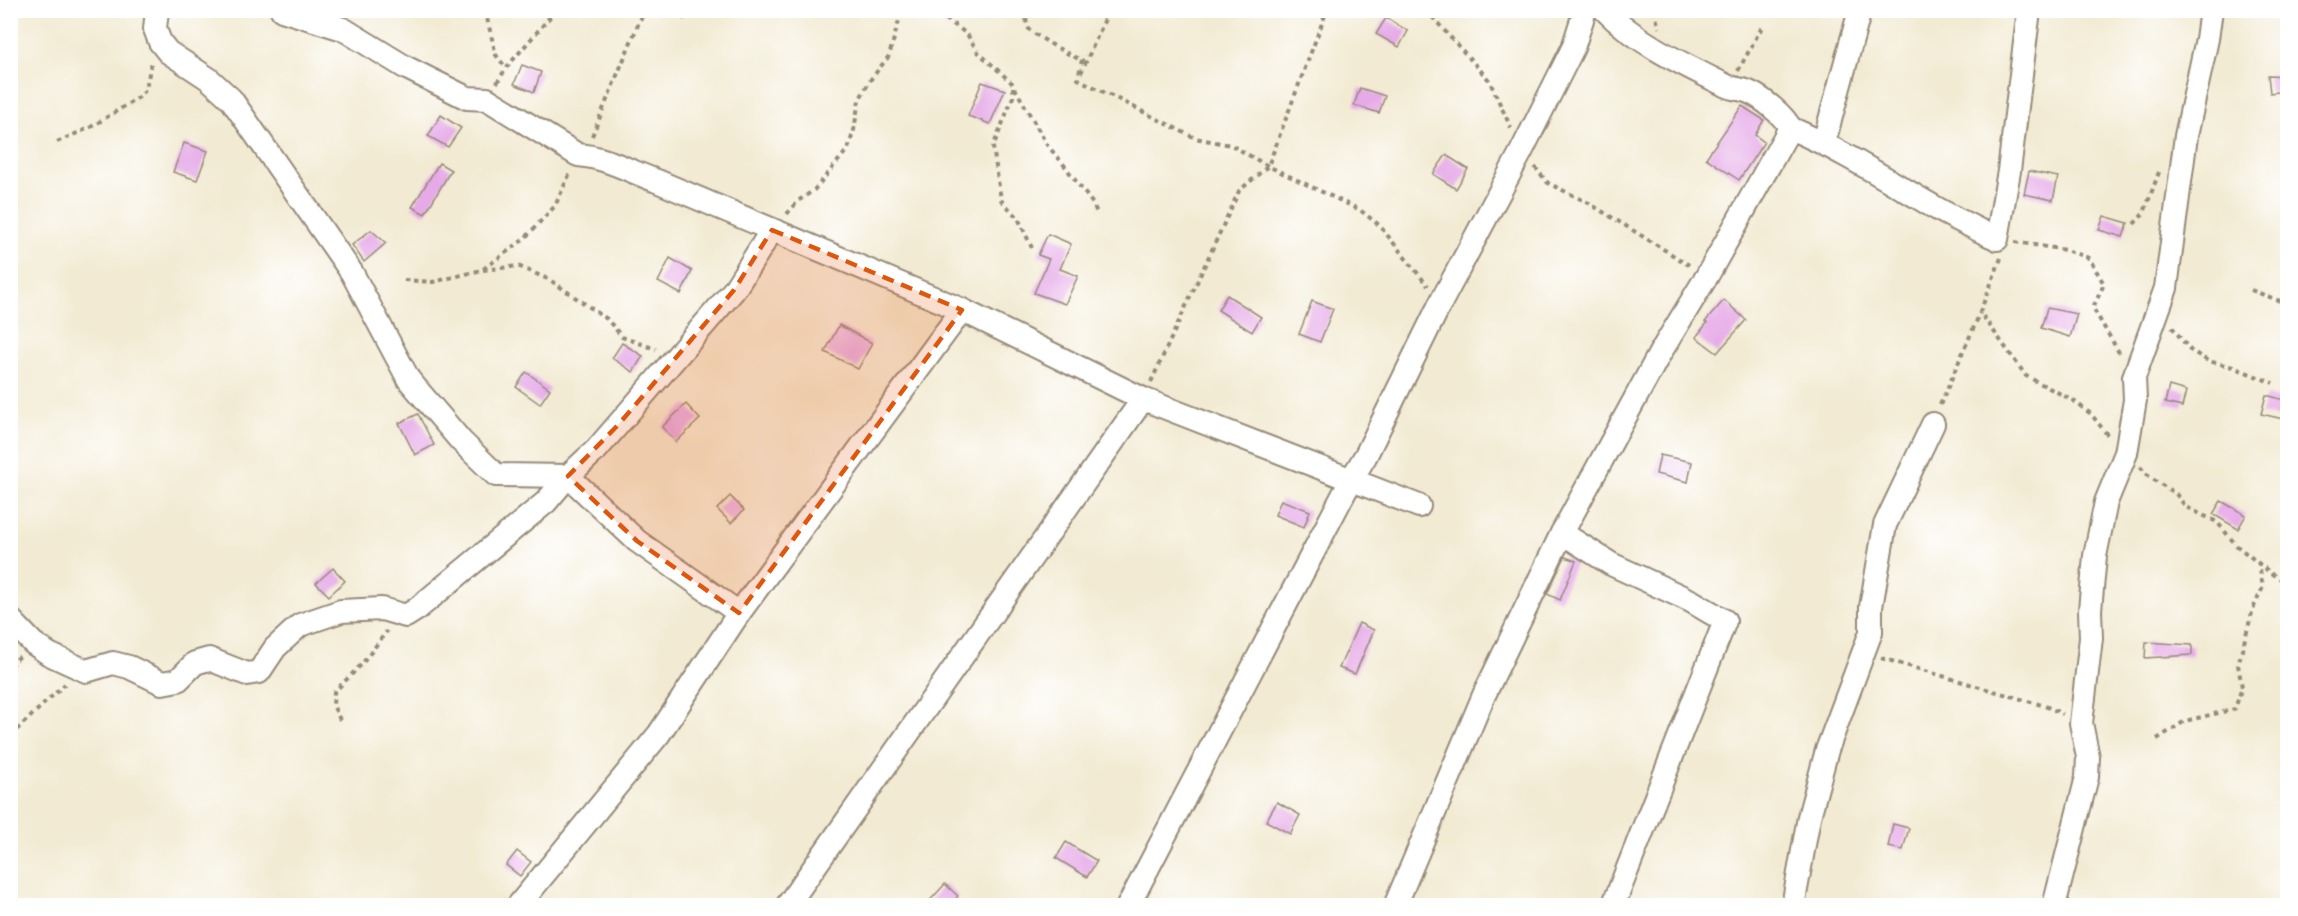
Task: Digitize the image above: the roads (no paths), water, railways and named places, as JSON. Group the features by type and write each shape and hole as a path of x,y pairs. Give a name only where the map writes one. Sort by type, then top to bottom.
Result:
{"street":[{"path":"282,10 343,29 405,67 467,98 487,99 578,155 608,161 962,310 1143,399 1419,506"},
{"path":"1128,906 1366,455 1441,302 1521,152 1573,48 1585,10"},
{"path":"1605,10 1615,21 1644,40 1730,87 1750,93 1786,119 1790,128 1824,142 1929,204 1994,238 2009,171 2029,10"},
{"path":"1824,142 1860,10"},
{"path":"2054,906 2087,777 2088,757 2081,723 2091,638 2090,610 2095,556 2106,502 2126,453 2135,400 2134,377 2166,288 2186,136 2211,10"},
{"path":"156,20 160,42 168,52 209,79 231,99 352,273 409,380 461,441 496,475 568,476 638,541 740,613"},
{"path":"1395,906 1484,695 1562,533 1660,353 1707,276 1790,128"},
{"path":"10,620 33,643 49,654 86,671 113,663 129,667 162,683 178,680 195,663 209,659 247,674 259,672 275,648 300,625 341,611 382,609 406,616 546,502 618,425 734,290 772,230"},
{"path":"518,906 659,734 740,613 962,310"},
{"path":"787,906 1143,399"},
{"path":"1793,906 1809,817 1827,750 1871,632 1871,607 1885,525 1933,423"},
{"path":"1562,533 1611,564 1691,601 1725,621 1613,906"}]}
